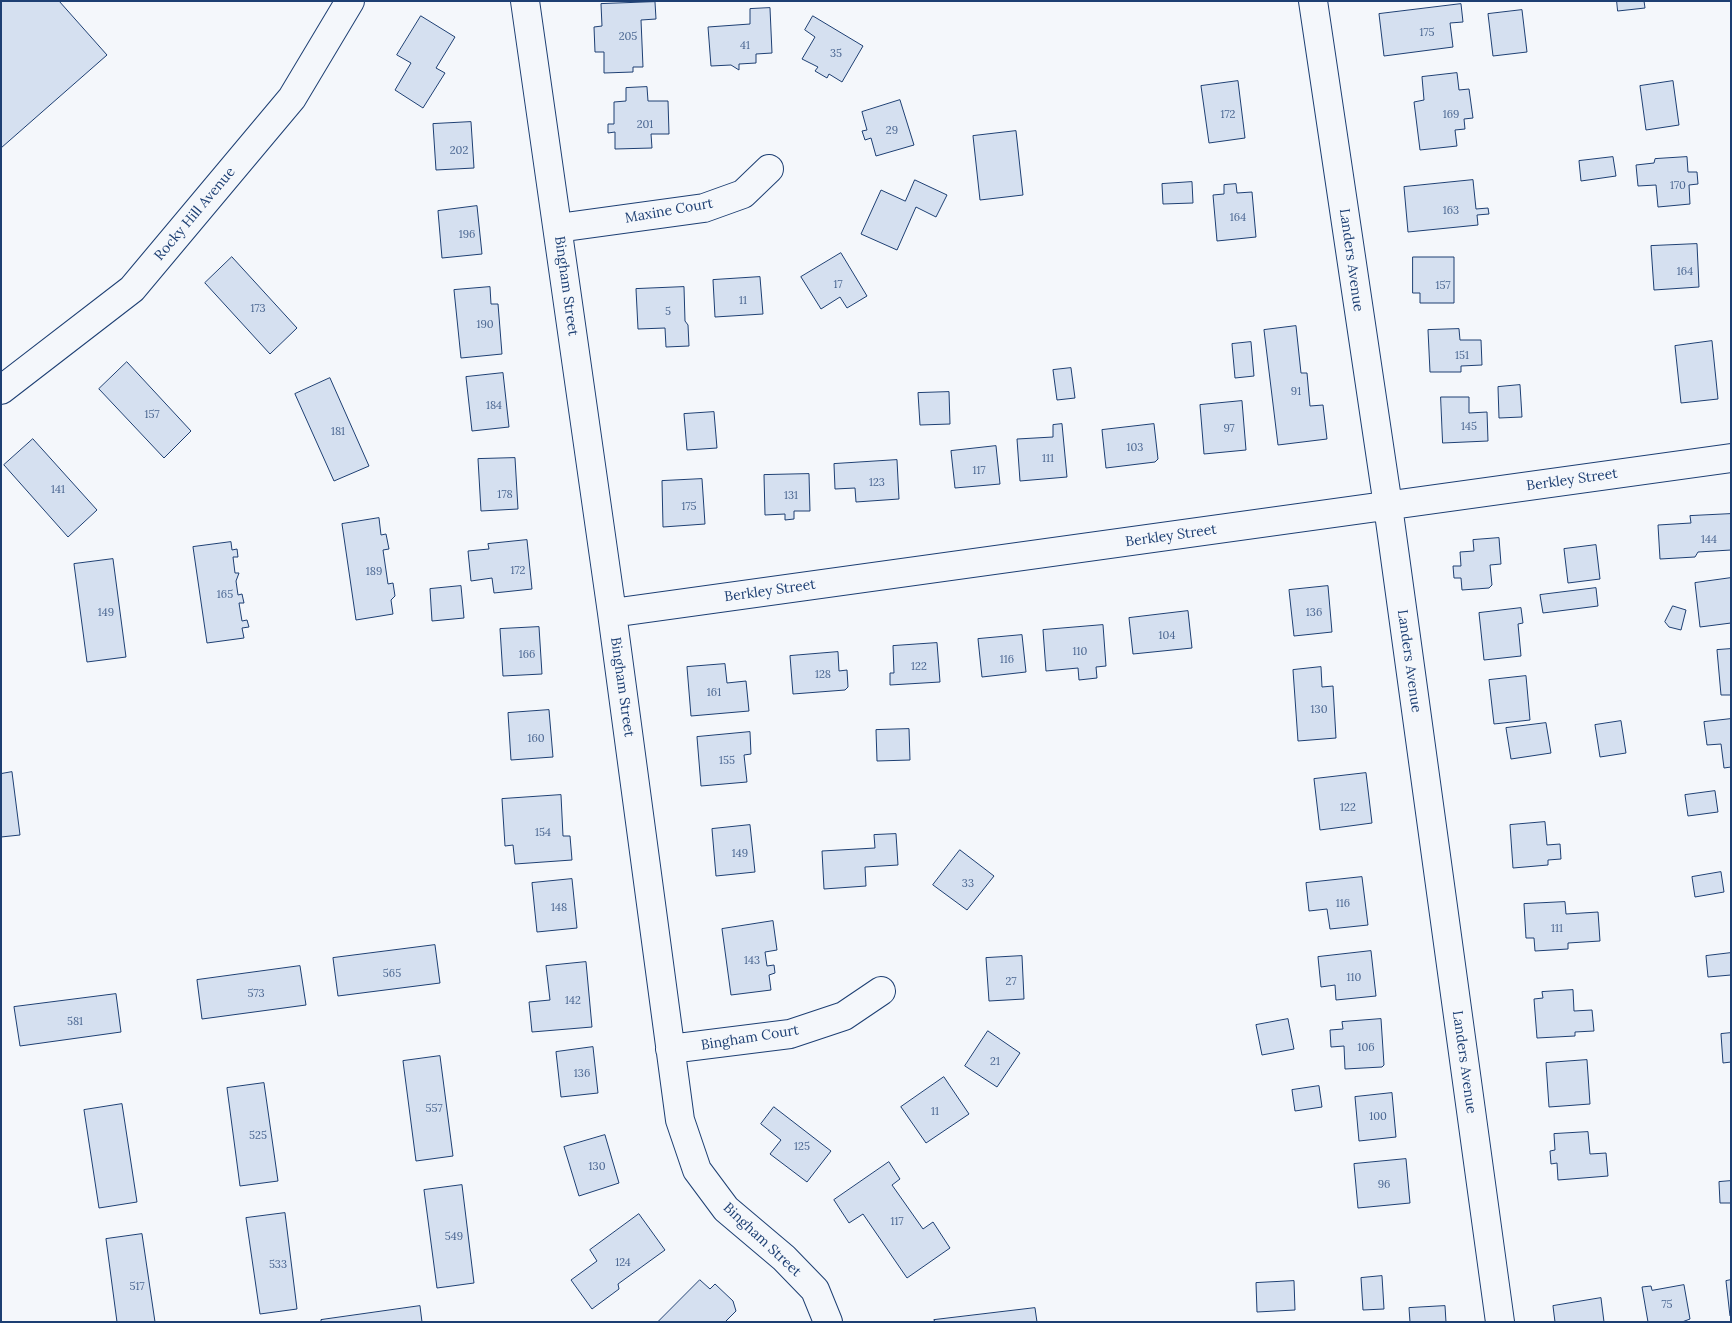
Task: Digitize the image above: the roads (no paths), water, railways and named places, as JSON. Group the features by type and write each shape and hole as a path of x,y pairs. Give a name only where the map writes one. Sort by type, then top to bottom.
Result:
{"street":[{"name":"Rocky Hill Avenue","path":"1,390 132,288 292,98 350,1"},
{"name":"Bingham Street","path":"525,1 612,613 680,1120 697,1170 726,1209 784,1258 815,1290 828,1322"},
{"name":"Landers Avenue","path":"1313,1 1388,506 1500,1322"},
{"name":"Maxine Court","path":"558,228 704,208 743,194 769,168"},
{"name":"Berkley Street","path":"612,613 1731,458"},
{"name":"Bingham Court","path":"670,1050 790,1034 844,1016 881,991"}]}
